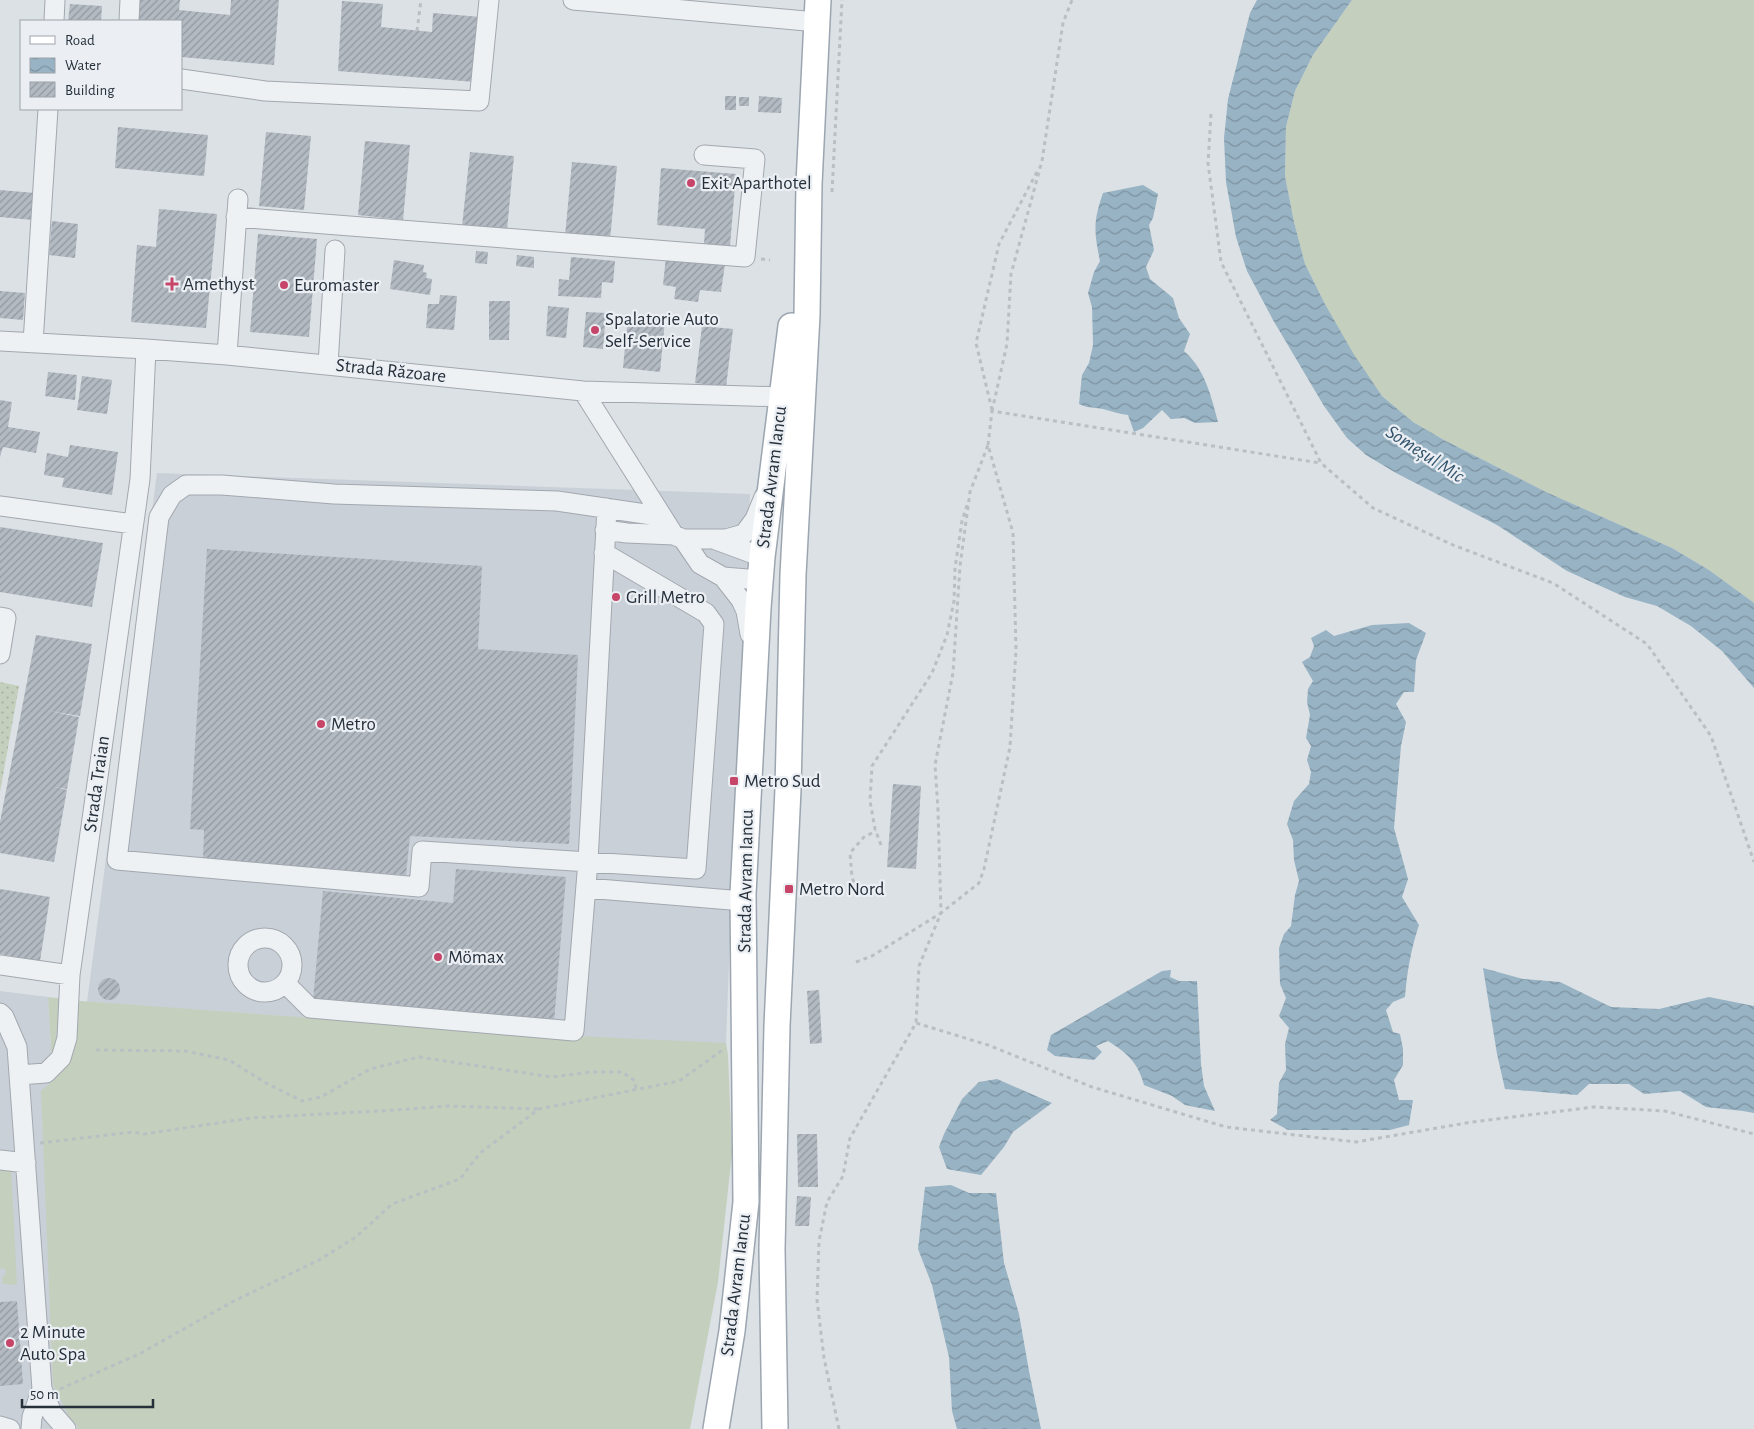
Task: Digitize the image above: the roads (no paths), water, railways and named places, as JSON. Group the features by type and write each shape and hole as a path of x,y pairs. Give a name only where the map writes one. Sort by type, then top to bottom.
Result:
{"main road":[{"name":"Strada Avram Iancu","path":"773,1421 772,1249 777,1026 788,790 793,576 807,315 809,184 818,11"},
{"name":"Strada Avram Iancu","path":"716,1429 732,1331 746,1202 743,900 761,568 809,184"}],"street":[{"path":"54,20 55,0"},
{"path":"129,20 130,0"},
{"path":"182,79 265,91 479,101 489,0"},
{"path":"573,0 818,11"},
{"path":"33,342 48,110"},
{"path":"227,355 237,208 745,257 755,159 704,155"},
{"path":"328,365 335,250"},
{"name":"Strada Răzoare","path":"0,341 227,355 583,391 783,397"},
{"name":"Strada Traian","path":"19,1075 46,1073 61,1058 67,1038 70,975 140,479 146,349"},
{"path":"583,391 679,537 700,564 723,577 741,600 746,611 755,664"},
{"path":"605,530 726,539 744,534 762,505 774,466"},
{"path":"604,553 706,613 714,624 696,869 422,851 419,887 118,860 159,516 172,494 186,485 334,494 557,501 652,515 679,537"},
{"path":"0,506 133,524"},
{"path":"286,983 310,1008 574,1030 588,861 607,508"},
{"path":"709,538 761,568"},
{"path":"723,577 761,568"},
{"path":"0,617 6,618 0,654"},
{"path":"586,888 743,900"},
{"path":"0,965 70,975"},
{"path":"0,1013 4,1017 16,1047 44,1393 52,1413 66,1429"},
{"path":"0,1160 26,1163"},
{"path":"44,1393 32,1417 32,1429 50,1426 60,1429"},
{"path":"0,1426 10,1429"}],"water":[{"name":"Someșul Mic","path":"1257,0 1352,0 1313,55 1295,91 1286,127 1285,176 1305,264 1353,353 1382,396 1413,422 1444,440 1546,492 1672,548 1709,570 1754,603 1754,688 1722,651 1691,626 1657,606 1625,597 1567,571 1497,525 1396,473 1366,455 1347,438 1324,406 1273,320 1247,271 1236,237 1226,182 1224,138 1228,99 1250,13"},
{"path":"1143,185 1158,194 1153,218 1149,225 1154,250 1146,267 1150,279 1173,298 1179,318 1190,334 1184,351 1202,375 1210,393 1218,422 1195,423 1184,418 1171,419 1162,410 1143,428 1134,432 1128,415 1079,404 1082,375 1089,363 1093,345 1092,307 1088,293 1094,272 1100,261 1096,219 1100,203 1103,193"},
{"path":"1409,623 1426,633 1416,660 1414,692 1404,692 1396,704 1406,722 1401,746 1394,828 1408,879 1402,897 1419,925 1410,961 1405,997 1393,1002 1386,1010 1393,1032 1400,1034 1403,1049 1403,1065 1394,1080 1399,1100 1413,1100 1409,1125 1390,1130 1288,1130 1270,1120 1277,1114 1279,1083 1286,1070 1285,1044 1289,1028 1279,1016 1286,998 1280,984 1279,948 1284,934 1291,926 1299,881 1294,860 1293,840 1287,824 1294,801 1309,784 1311,772 1307,760 1311,746 1306,738 1310,715 1307,702 1308,689 1313,681 1302,662 1310,657 1314,646 1311,638 1326,630 1334,636 1372,625"},
{"path":"1483,968 1523,979 1560,982 1611,1007 1659,1009 1709,997 1754,1006 1754,1113 1706,1107 1680,1091 1644,1094 1629,1084 1589,1084 1577,1095 1505,1089 1497,1054"},
{"path":"1171,970 1170,977 1179,981 1197,981 1201,1064 1204,1086 1215,1111 1185,1105 1172,1096 1144,1085 1139,1070 1131,1059 1108,1041 1096,1046 1102,1052 1094,1060 1055,1056 1047,1050 1051,1035 1162,971"},
{"path":"997,1079 1052,1103 1013,1132 1004,1147 981,1175 947,1169 939,1147 962,1099 979,1082"},
{"path":"951,1185 969,1193 996,1193 1004,1263 1019,1314 1041,1429 957,1429 952,1411 949,1357 932,1285 918,1249 925,1187"}],"place":[{"name":"Exit Aparthotel","path":"691,183"},
{"name":"Amethyst","path":"172,284"},
{"name":"Euromaster","path":"284,285"},
{"name":"Spalatorie Auto Self-Service","path":"595,330"},
{"name":"Grill Metro","path":"616,597"},
{"name":"Metro","path":"321,724"},
{"name":"Metro Sud","path":"734,781"},
{"name":"Metro Nord","path":"789,889"},
{"name":"Mömax","path":"438,957"},
{"name":"2 Minute Auto Spa","path":"10,1343"}]}
